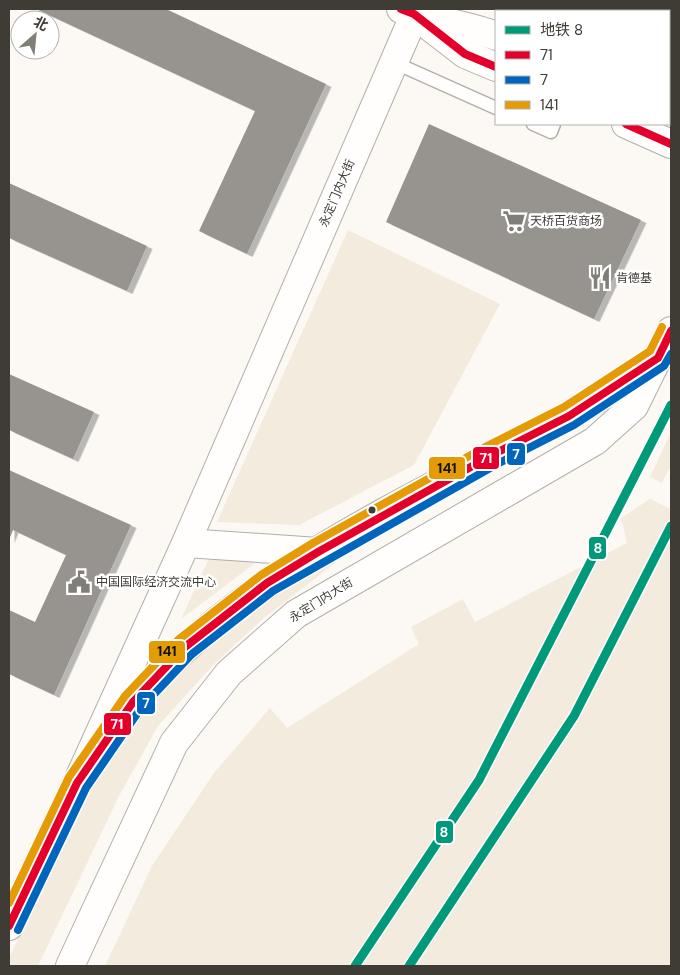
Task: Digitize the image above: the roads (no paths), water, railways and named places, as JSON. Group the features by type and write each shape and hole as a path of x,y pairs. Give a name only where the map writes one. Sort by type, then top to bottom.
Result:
{"street":[{"path":"411,11 495,36"},
{"path":"411,11 465,54 495,67"},
{"name":"永定门内大街","path":"77,783 186,543 393,62 411,11"},
{"path":"628,125 671,144"},
{"name":"永定门内大街","path":"70,966 174,743 229,673 296,614 595,441 634,406 671,330"},
{"path":"9,926 77,783 133,702 185,647 246,599 318,552 422,493 569,416 658,358"},
{"path":"186,543 318,552"}],"lane":[{"path":"393,62 495,108"},
{"path":"535,125 551,132 554,125"}],"metro line":[{"name":"8","path":"355,966 479,780 671,405"},
{"name":"8","path":"409,966 574,716 671,526"}],"place":[{"name":"天桥百货商场","path":"514,221"},
{"name":"肯德基","path":"600,278"},
{"name":"中国国际经济交流中心","path":"79,582"}]}
